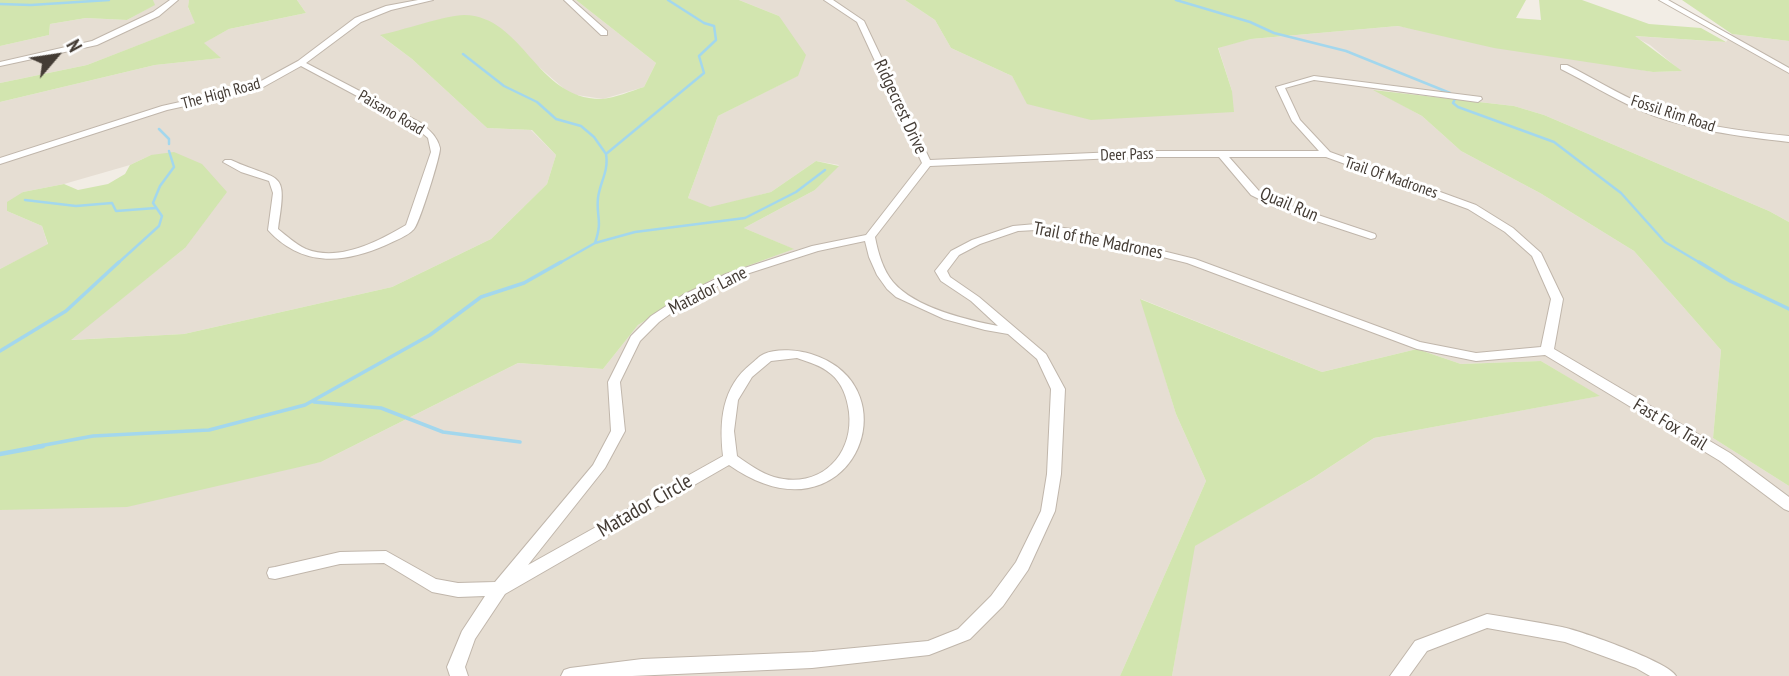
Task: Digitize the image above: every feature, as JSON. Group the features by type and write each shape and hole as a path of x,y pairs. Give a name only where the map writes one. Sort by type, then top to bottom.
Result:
{"street":[{"path":"0,64 94,43 156,14 174,0"},
{"name":"The High Road","path":"0,161 165,108 255,88 301,63 358,20 389,8 429,0"},
{"path":"568,0 604,33"},
{"name":"Ridgecrest Drive","path":"828,0 860,21 927,163 870,237"},
{"path":"1663,0 1789,71"},
{"name":"Paisano Road","path":"228,162 245,171 270,175 275,179 279,193 273,230 303,252 317,256 345,253 391,239 411,227 436,152 432,137 418,125 301,63"},
{"name":"Fossil Rim Road","path":"1564,67 1659,113 1729,132 1789,139"},
{"name":"Trail Of Madrones","path":"1478,99 1314,78 1280,88 1296,121 1327,154 1472,207 1518,238 1537,255 1557,299 1547,351"},
{"name":"Quail Run","path":"1221,153 1255,193 1281,206 1371,236"},
{"name":"Deer Pass","path":"927,163 1140,154 1327,154"},
{"name":"Trail of the Madrones","path":"570,676 642,667 812,660 929,648 964,634 997,601 1022,566 1048,510 1055,474 1058,389 1042,357 975,299 945,279 941,271 955,253 976,242 1017,228 1036,226 1078,233 1191,261 1418,345 1476,357 1547,351"},
{"path":"870,237 874,262 892,289 949,317 999,331 1013,331"},
{"name":"Matador Lane","path":"459,676 456,667 468,636 499,589 598,468 618,431 614,382 635,339 655,320 687,298 730,276 804,252 870,237"},
{"name":"Fast Fox Trail","path":"1547,351 1725,457 1789,505"},
{"path":"797,354 816,359 837,371 852,390 857,413 855,438 840,466 824,477 805,484 782,484 752,474 730,458 727,430 731,400 747,374 768,357 797,354"},
{"name":"Matador Circle","path":"559,555 730,458"},
{"name":"Matador Lane","path":"499,589 559,555"},
{"path":"275,573 340,558 386,558 432,585 458,590 499,589"},
{"path":"1399,676 1421,646 1487,621 1565,635 1642,663 1667,676"}],"shaded area":[{"path":"153,0 189,0 188,8 196,23 87,65 0,83 0,46 49,35 50,24 86,18 127,20 154,5"},
{"path":"297,0 576,0 656,63 644,87 603,99 570,94 539,67 381,36 412,59 487,128 531,130 556,155 547,184 491,239 392,287 184,334 69,340 185,248 151,155 130,165 64,184 23,192 7,211 42,226 48,245 0,269 0,102 155,65 220,58 203,43 229,29 306,13"},
{"path":"739,0 905,0 935,20 951,48 1012,76 1028,104 1232,91 1218,47 1251,39 1398,26 1653,72 1681,71 1650,45 1633,36 1726,42 1732,34 1789,41 1789,222 1544,115 1514,106 1375,90 1422,116 1461,151 1540,193 1634,251 1721,350 1713,438 1789,486 1789,676 1172,676 1194,546 1313,478 1374,438 1599,396 1541,361 1461,364 1417,349 1322,372 1141,299 1176,414 1206,481 1120,676 0,676 0,510 321,462 518,363 603,369 638,325 714,278 793,249 744,228 815,190 839,165 816,161 771,192 710,208 688,198 718,116 797,76 779,16"}],"green space":[{"path":"0,0 153,0 155,5 127,20 86,18 50,24 49,35 0,46"},
{"path":"189,0 297,0 306,13 229,29 204,43 221,58 155,65 0,102 0,83 87,65 195,23 188,7"},
{"path":"576,0 739,0 779,16 806,55 798,76 718,116 688,198 710,207 771,192 816,161 839,166 815,190 744,228 794,249 714,278 638,325 603,369 518,363 321,462 127,507 0,510 0,269 48,244 42,226 7,211 7,202 23,192 64,184 78,190 108,184 125,174 130,165 151,155 174,152 202,164 227,192 185,248 71,340 184,334 392,287 491,239 547,184 556,155 532,130 487,128 412,59 380,35 464,15 484,19 502,29 545,73 580,96 602,99 644,87 656,63"},
{"path":"905,0 1526,0 1516,18 1541,20 1539,0 1582,0 1649,24 1701,28 1726,42 1635,36 1682,71 1653,72 1494,48 1398,26 1251,39 1218,48 1232,91 1234,112 1091,120 1027,104 1012,76 951,48 935,20"},
{"path":"1682,0 1789,0 1789,41 1732,34"},
{"path":"1373,90 1514,106 1544,115 1789,222 1789,486 1713,438 1721,350 1634,251 1540,193 1461,151 1422,116"},
{"path":"1140,299 1322,372 1417,349 1461,364 1541,361 1600,396 1374,438 1313,478 1195,546 1172,676 1120,676 1206,481 1176,414"}],"waterway":[{"path":"0,4 31,5 109,0"},
{"path":"606,154 704,73 699,56 716,40 714,26 704,23 668,0"},
{"path":"1176,0 1250,22 1274,33 1346,51 1450,93"},
{"path":"463,54 504,86 537,102 556,119 581,126 594,137 606,154"},
{"path":"1455,99 1453,103 1458,107 1554,142 1621,193 1665,242 1702,264"},
{"path":"159,129 169,139 169,144"},
{"path":"117,264 159,226 162,216 153,203 160,186 174,167 169,151"},
{"path":"595,243 599,224 598,198 606,166 606,154"},
{"path":"595,243 635,232 745,218 796,192 825,170"},
{"path":"25,200 76,206 112,203 116,211 156,208"},
{"path":"558,264 595,243"},
{"path":"0,351 66,311 119,262"},
{"path":"34,447 93,436 209,430 305,405 430,335 481,297 524,283 561,262"},
{"path":"1699,262 1730,281 1789,309"},
{"path":"314,402 381,408 443,432 520,442"},
{"path":"0,454 43,446"}]}
